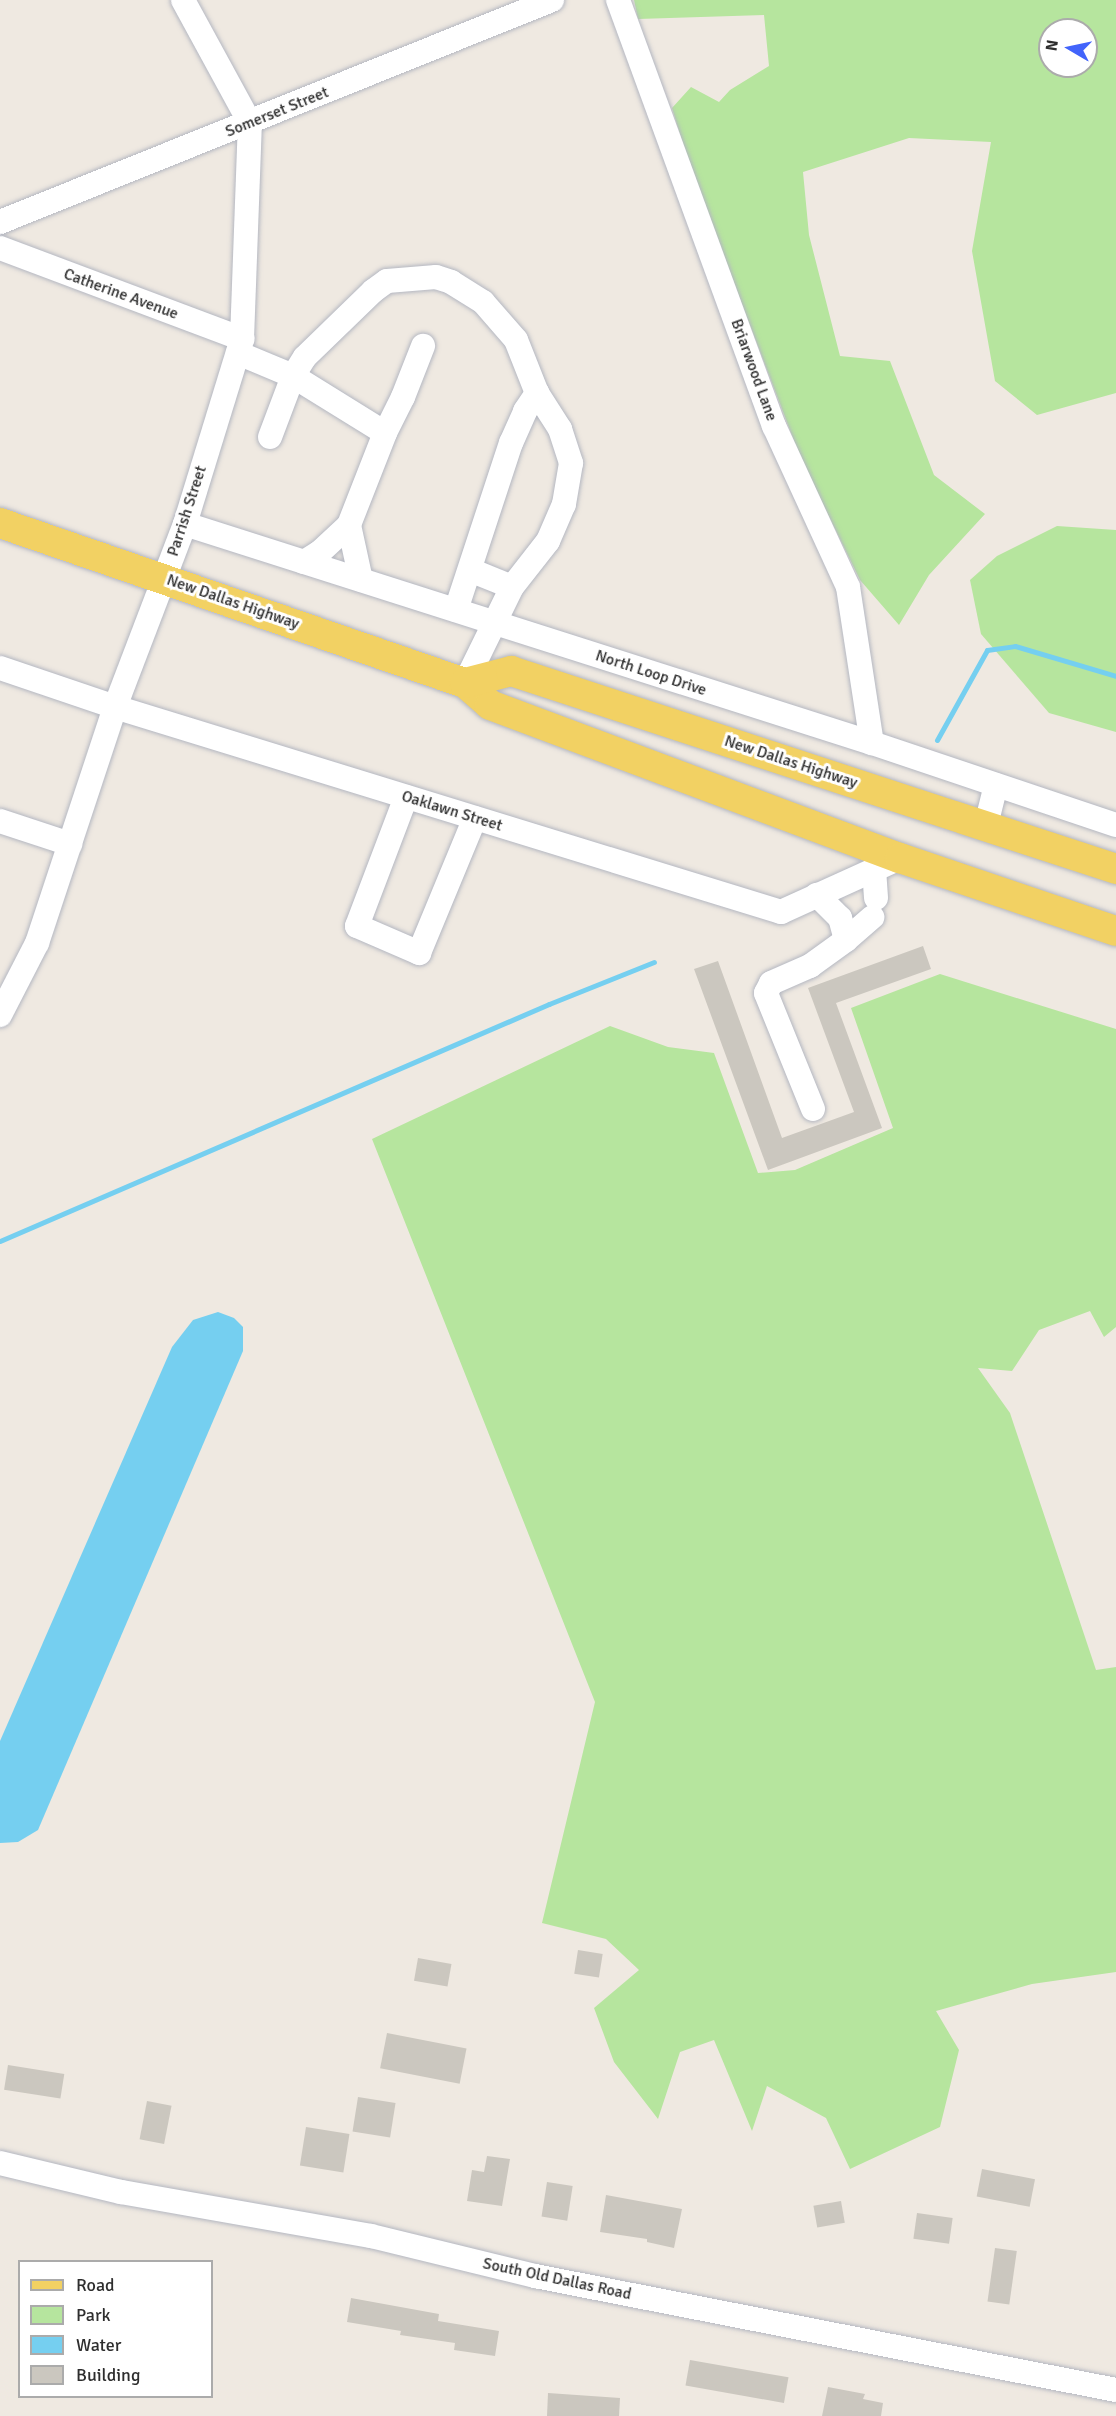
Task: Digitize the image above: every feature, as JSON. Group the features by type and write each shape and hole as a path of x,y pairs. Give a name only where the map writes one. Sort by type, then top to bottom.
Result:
{"main road":[{"name":"New Dallas Highway","path":"0,523 465,683 490,705 729,795 887,864"},
{"name":"New Dallas Highway","path":"465,683 511,671 1116,869"},
{"path":"887,864 1116,931"}],"street":[{"path":"183,0 250,123"},
{"name":"Somerset Street","path":"0,222 552,0"},
{"name":"Briarwood Lane","path":"618,0 774,426 848,587 872,743"},
{"name":"Parrish Street","path":"0,1014 37,944 115,707 185,524 240,346 250,123"},
{"name":"Catherine Avenue","path":"0,248 240,346 385,433"},
{"path":"270,437 293,376 305,357 373,291 387,281 436,277 451,282 483,302 516,340 537,393 560,429 571,464 564,504 548,541 512,586 496,624 465,683"},
{"path":"304,562 320,552 349,525 385,433 403,397 423,346"},
{"path":"456,610 511,443 525,411 537,393"},
{"name":"North Loop Drive","path":"185,524 872,743 1116,825"},
{"path":"349,525 361,580"},
{"path":"470,570 512,586"},
{"name":"Oaklawn Street","path":"0,668 115,707 781,912 887,864"},
{"path":"986,825 996,785"},
{"path":"406,797 357,927 419,953 475,818"},
{"path":"0,821 70,844"},
{"path":"813,1109 766,993 771,983 810,966 846,940 874,908 887,864"},
{"path":"817,895 840,918 846,940"},
{"name":"South Old Dallas Road","path":"0,2163 121,2192 371,2236 546,2279 1116,2390"}],"green space":[{"path":"634,0 1116,0 1116,393 1037,415 995,381 972,251 991,142 909,138 803,172 809,235 840,356 890,361 934,475 985,514 929,575 899,625 860,580 801,459 691,170 672,108 691,87 719,102 730,90 769,66 764,15 638,19"},
{"path":"1057,526 1116,530 1116,732 1049,713 981,634 970,580 997,556"},
{"path":"940,974 1116,1029 1116,1327 1104,1337 1090,1311 1039,1330 1012,1371 978,1368 1010,1413 1096,1670 1116,1667 1116,1972 1032,1984 936,2011 959,2050 940,2127 850,2169 826,2118 767,2086 752,2131 714,2040 680,2052 658,2119 614,2062 594,2008 639,1970 606,1939 542,1923 595,1702 372,1139 610,1026 668,1047 714,1053 758,1173 795,1170 893,1128 851,1008"}],"water":[{"path":"218,1312 234,1318 243,1327 243,1351 38,1830 18,1842 0,1843 0,1741 172,1347 193,1320"}],"building":[{"path":"923,946 931,969 836,1003 882,1128 768,1170 694,969 718,961 782,1138 854,1112 808,988"},
{"path":"578,1950 603,1954 599,1978 574,1974"},
{"path":"418,1958 451,1964 447,1987 414,1981"},
{"path":"387,2033 467,2048 460,2084 380,2068"},
{"path":"8,2065 64,2074 60,2099 4,2090"},
{"path":"358,2097 396,2103 390,2138 353,2132"},
{"path":"147,2101 172,2106 164,2144 140,2139"},
{"path":"306,2127 349,2134 343,2172 300,2166"},
{"path":"487,2156 510,2159 502,2206 467,2201 472,2170 484,2172"},
{"path":"982,2169 1035,2179 1030,2207 977,2196"},
{"path":"547,2182 573,2186 567,2221 542,2217"},
{"path":"606,2195 682,2209 674,2248 647,2242 647,2239 600,2232"},
{"path":"841,2201 845,2223 817,2228 813,2206"},
{"path":"917,2213 953,2218 949,2244 913,2239"},
{"path":"995,2248 1017,2251 1009,2305 987,2301"},
{"path":"351,2298 439,2314 438,2321 499,2331 495,2356 454,2350 455,2343 400,2335 401,2331 347,2322"},
{"path":"690,2360 788,2377 784,2403 685,2386"},
{"path":"828,2387 865,2394 863,2399 883,2403 881,2416 822,2416"},
{"path":"548,2393 620,2398 619,2416 547,2416"}],"waterway":[{"path":"937,740 987,650 1015,646 1116,676"},
{"path":"0,1241 549,1004 654,962"}]}
